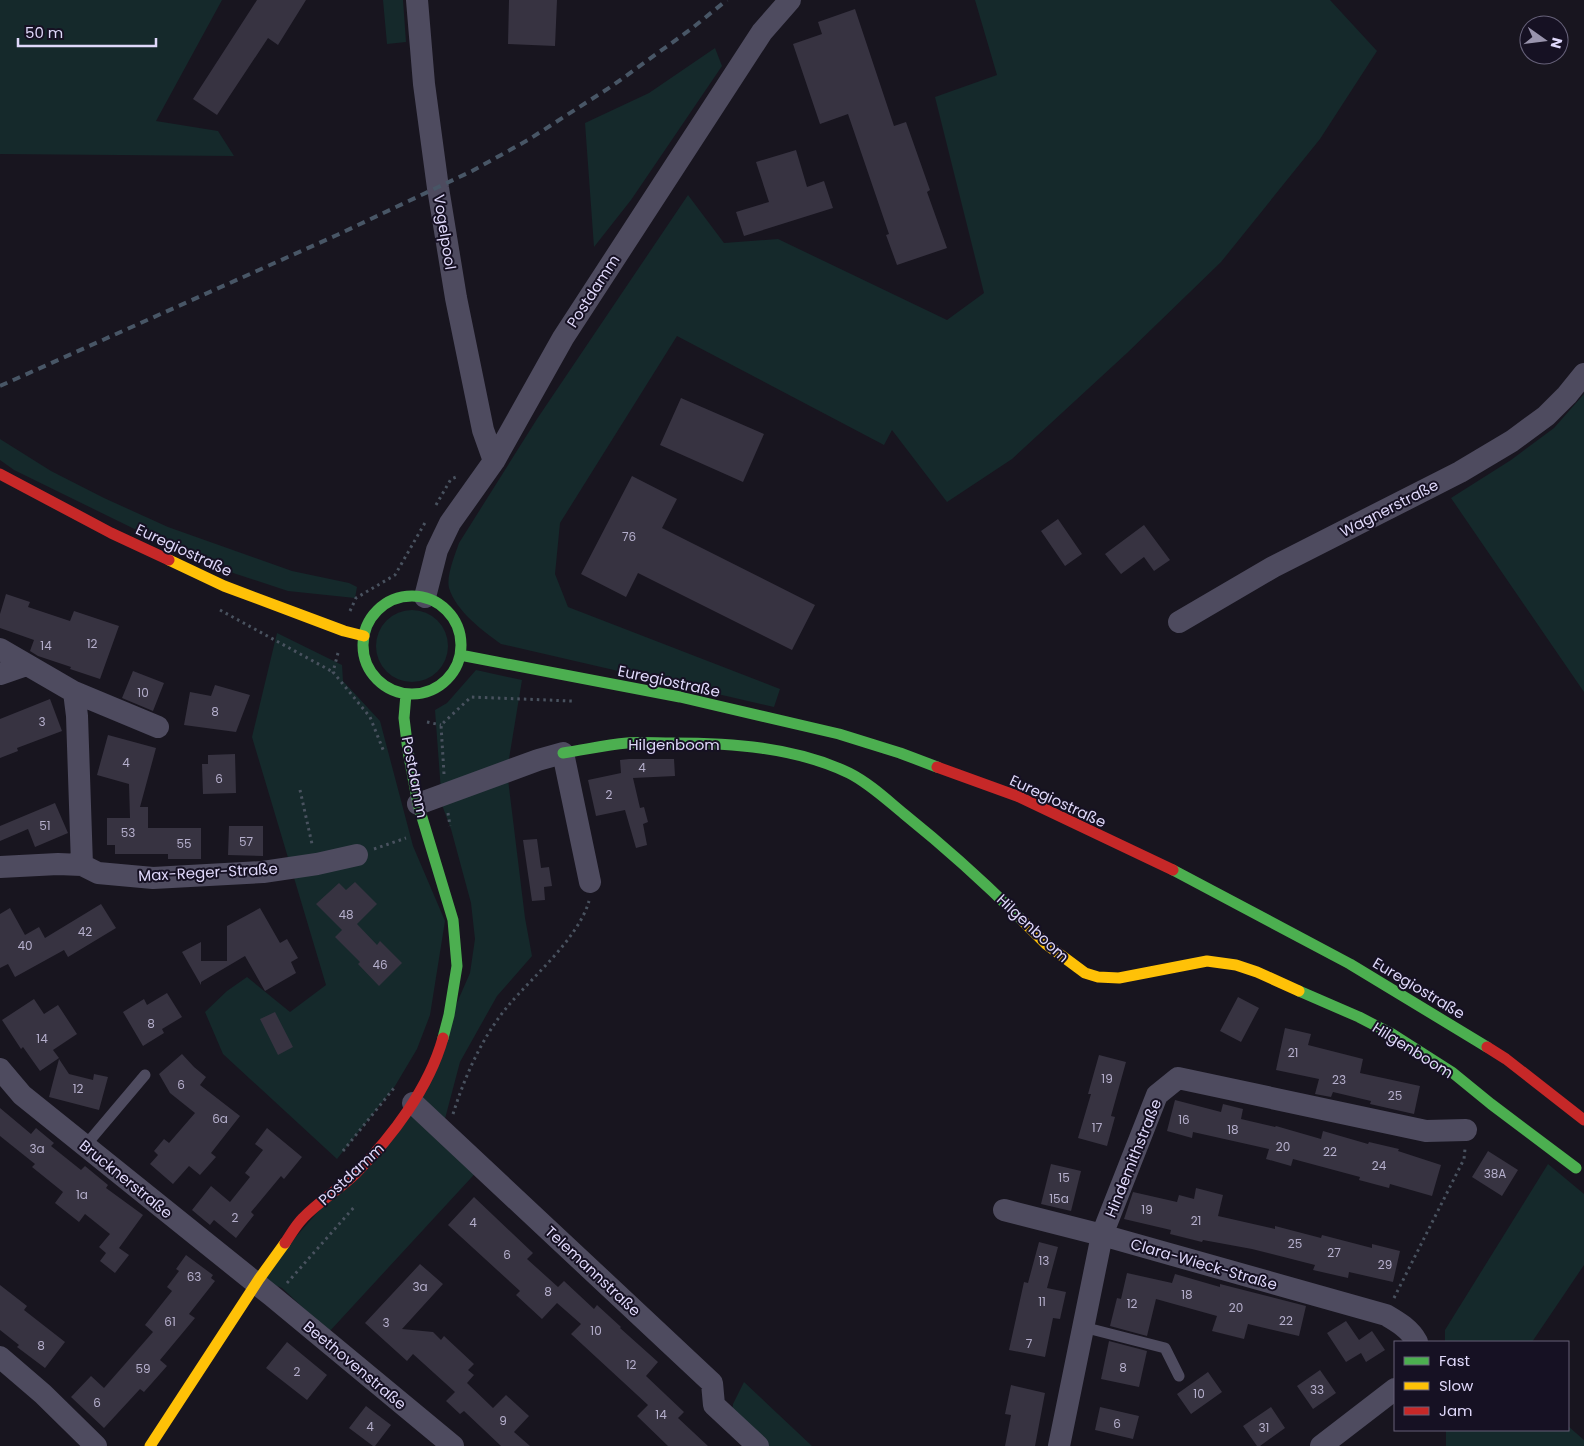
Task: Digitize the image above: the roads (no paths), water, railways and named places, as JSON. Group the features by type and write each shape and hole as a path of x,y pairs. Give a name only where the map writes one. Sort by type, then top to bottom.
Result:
{"street":[{"name":"Vogelpool","path":"416,0 424,84 438,188 456,298 483,430 494,461"},
{"name":"Postdamm","path":"425,597 437,550 450,523 494,461 563,338 762,32 790,0"},
{"name":"Wagnerstraße","path":"1179,622 1274,567 1460,472 1512,441 1546,416 1584,374"},
{"name":"Euregiostraße","path":"0,474 112,533 224,586 344,631 364,636"},
{"path":"409,596 425,597 438,603 449,613 457,626 461,640 460,654 455,668 446,680 435,688 421,693 406,694 391,690 373,674 368,667 363,652 364,636 369,620 379,608 393,599 409,596"},
{"path":"0,649 74,692 158,728"},
{"name":"Euregiostraße","path":"460,654 680,697 838,734 900,753 1017,796 1183,875 1350,964 1506,1059 1584,1120"},
{"path":"0,674 26,665"},
{"path":"74,692 77,716 82,865"},
{"name":"Postdamm","path":"150,1446 256,1284 304,1217 355,1174 390,1138 414,1103 438,1056 449,1015 457,966 453,920 418,804 404,718 406,694"},
{"name":"Hilgenboom","path":"418,804 538,760 563,753 628,743 714,743 760,748 828,764 851,774 895,806 998,896 1046,944 1085,973 1098,977 1119,978 1207,961 1236,965 1257,972 1359,1017 1392,1034 1453,1073 1576,1168"},
{"path":"563,753 590,882"},
{"name":"Max-Reger-Straße","path":"0,867 58,864 82,865 98,873 153,878 263,872 317,864 357,855"},
{"name":"Brucknerstraße","path":"0,1069 22,1096 256,1284"},
{"name":"Hindemithstraße","path":"1059,1446 1102,1235 1157,1095 1178,1078 1426,1131 1466,1130"},
{"name":"Telemannstraße","path":"414,1103 432,1122 712,1383 714,1405 758,1446"},
{"name":"Clara-Wieck-Straße","path":"1004,1210 1102,1235 1394,1319 1413,1335 1416,1341"},
{"name":"Beethovenstraße","path":"256,1284 452,1446"},
{"path":"0,1357 43,1394 96,1446"},
{"path":"1321,1446 1394,1390"}],"lane":[{"path":"85,1146 145,1075"},
{"path":"1083,1327 1165,1348 1179,1376"}],"railway":[{"path":"0,386 337,235 472,171 528,140 612,86 691,29 727,0"}]}
